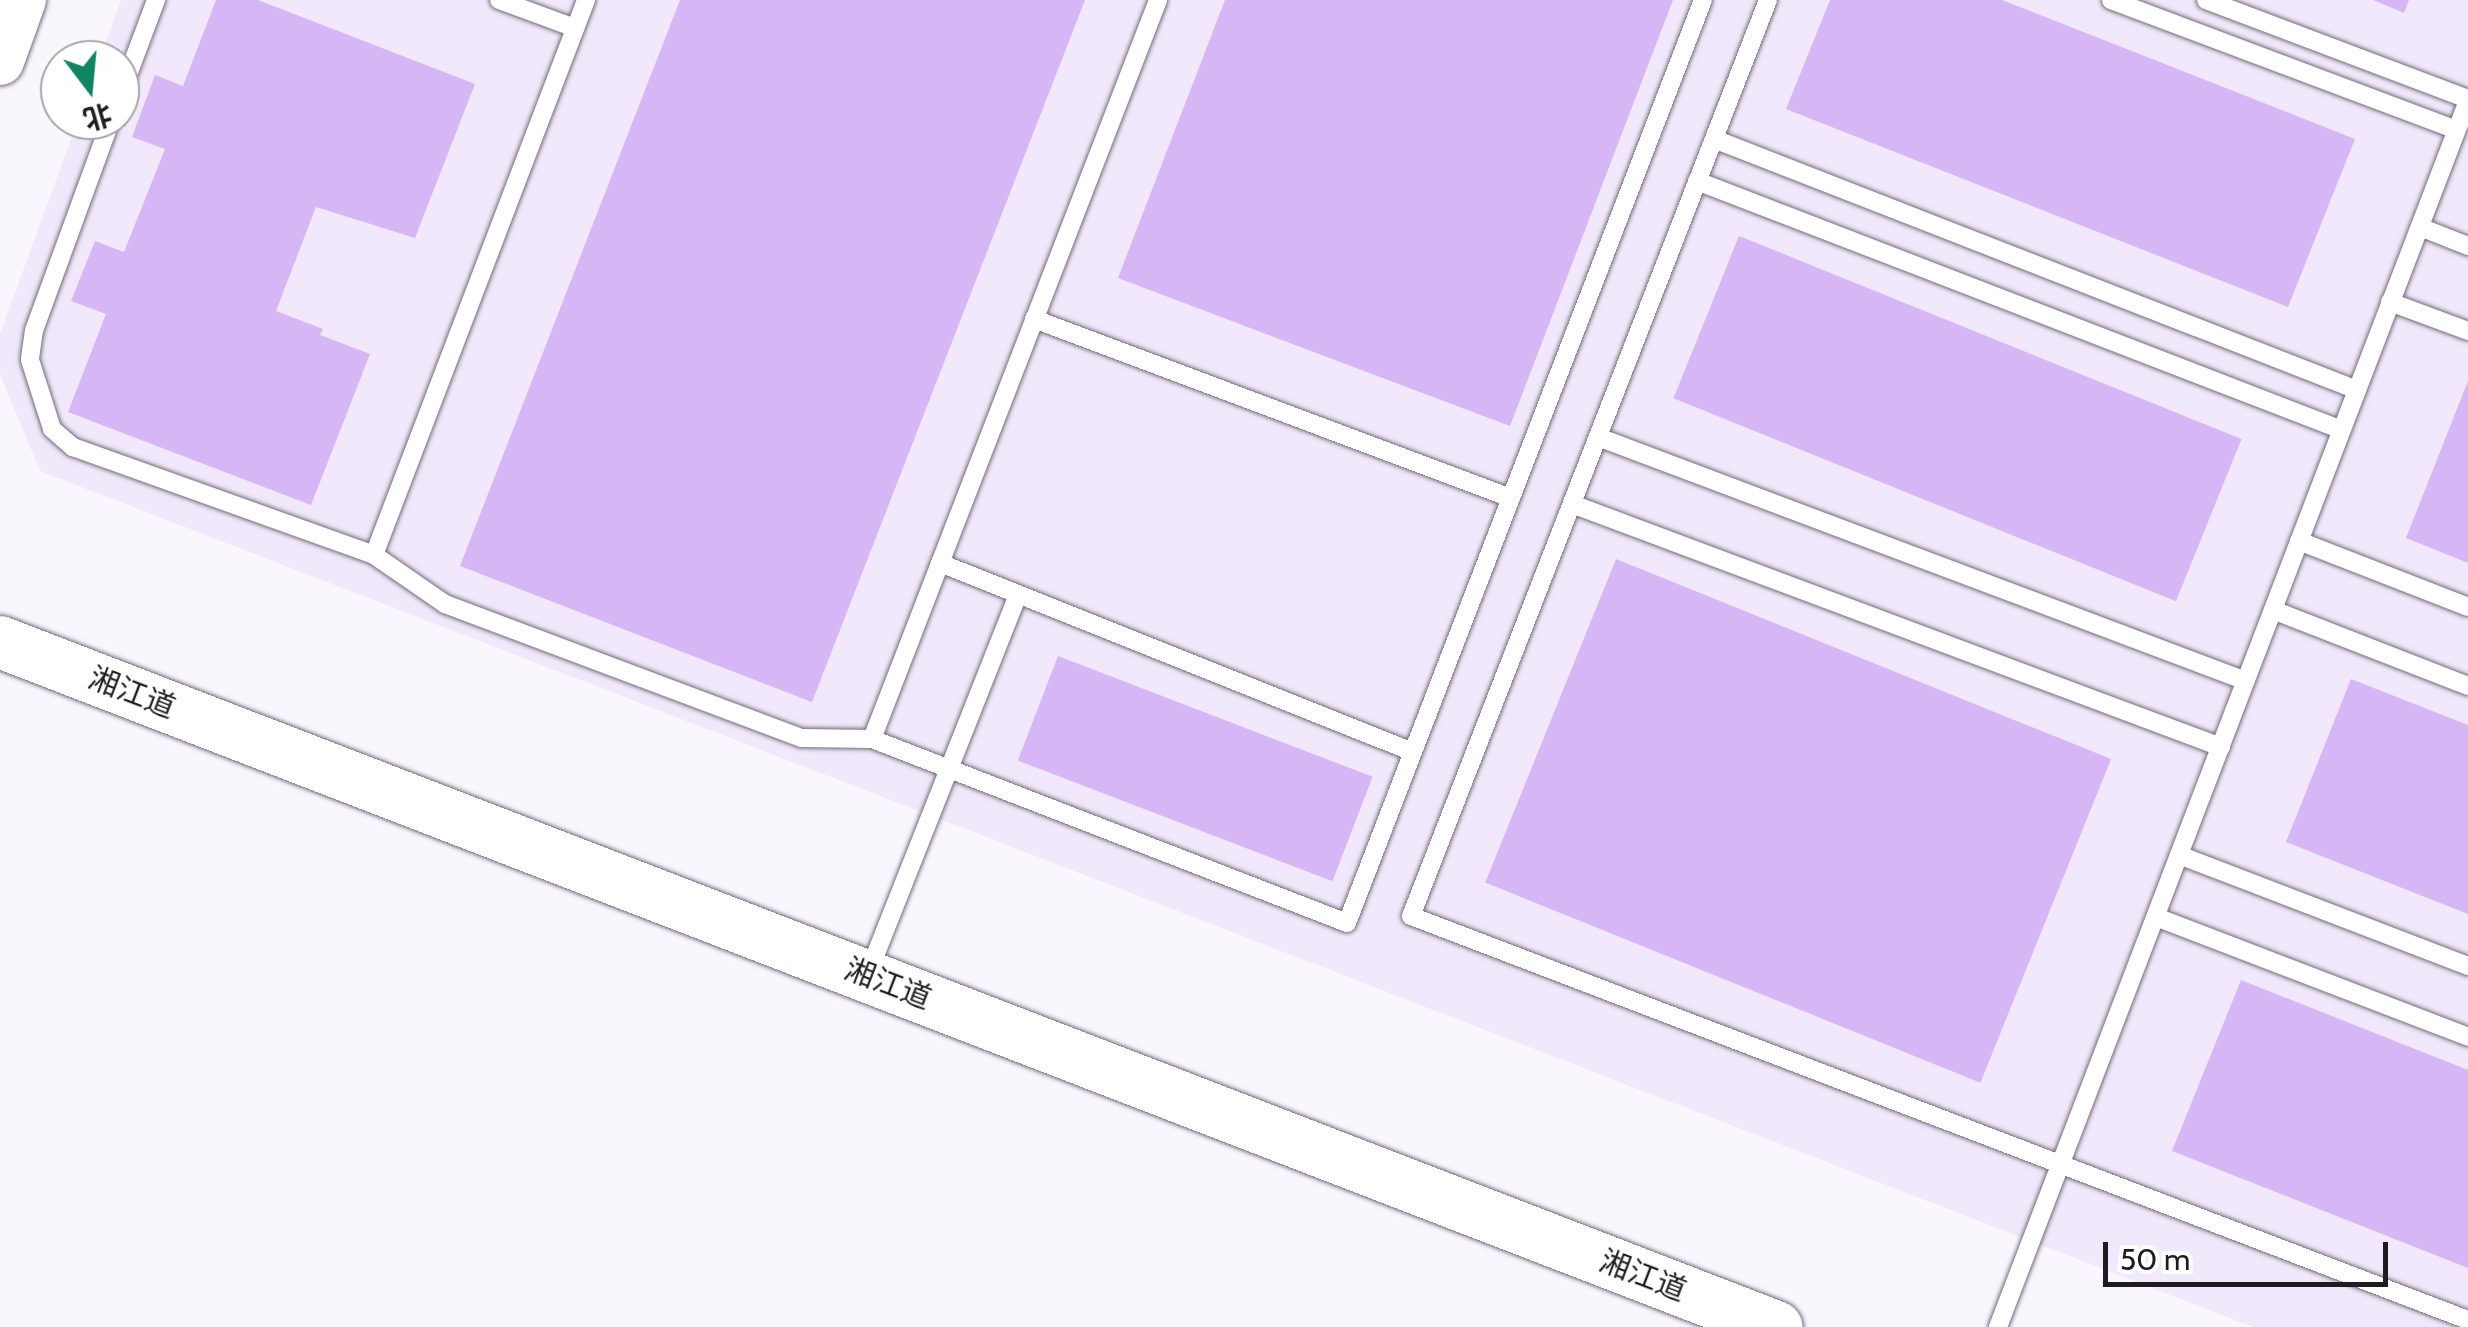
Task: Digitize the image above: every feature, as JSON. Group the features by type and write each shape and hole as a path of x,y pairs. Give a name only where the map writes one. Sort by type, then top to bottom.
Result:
{"main road":[{"name":"湘江道","path":"0,642 1776,1327"}],"street":[{"path":"0,61 22,0"}],"lane":[{"path":"140,43 156,0"},
{"path":"499,0 576,28"},
{"path":"374,555 586,0"},
{"path":"872,739 1158,0"},
{"path":"104,140 34,330 30,360 52,429 73,447 374,555 446,604 802,738 872,739 1347,923 1704,0"},
{"path":"1768,0 1411,916 2468,1320"},
{"path":"2111,0 2456,130"},
{"path":"1998,1327 2468,100 2206,0"},
{"path":"1714,139 2357,390"},
{"path":"1698,181 2342,430"},
{"path":"2420,227 2468,246"},
{"path":"2390,302 2468,330"},
{"path":"1034,319 1511,498"},
{"path":"1598,438 2246,681"},
{"path":"1572,504 2221,747"},
{"path":"2299,541 2468,607"},
{"path":"940,563 1413,752"},
{"path":"868,976 1018,594"},
{"path":"2273,610 2468,686"},
{"path":"2179,854 2468,966"},
{"path":"2156,917 2468,1037"}],"shaded area":[{"path":"121,0 2468,0 2468,1327 2253,1327 40,471 0,374 0,334 71,140 140,140 140,40 106,40"}],"building":[{"path":"216,0 258,0 475,84 415,238 316,207 276,311 323,329 320,335 370,354 311,505 68,412 106,314 71,301 95,241 124,252 165,149 140,140 140,115 155,75 183,86"},
{"path":"680,0 1085,0 812,702 460,566"},
{"path":"1225,0 1673,0 1510,426 1118,278"},
{"path":"1830,0 2002,0 2355,139 2288,307 1786,109"},
{"path":"2373,0 2409,0 2404,13"},
{"path":"1739,236 2242,439 2176,601 1673,398"},
{"path":"2468,381 2468,563 2406,538"},
{"path":"1616,559 2111,759 1980,1083 1485,883"},
{"path":"1058,656 1373,777 1332,881 1018,761"},
{"path":"2351,679 2468,725 2468,914 2286,842"},
{"path":"2241,980 2468,1070 2468,1268 2172,1151"}]}
